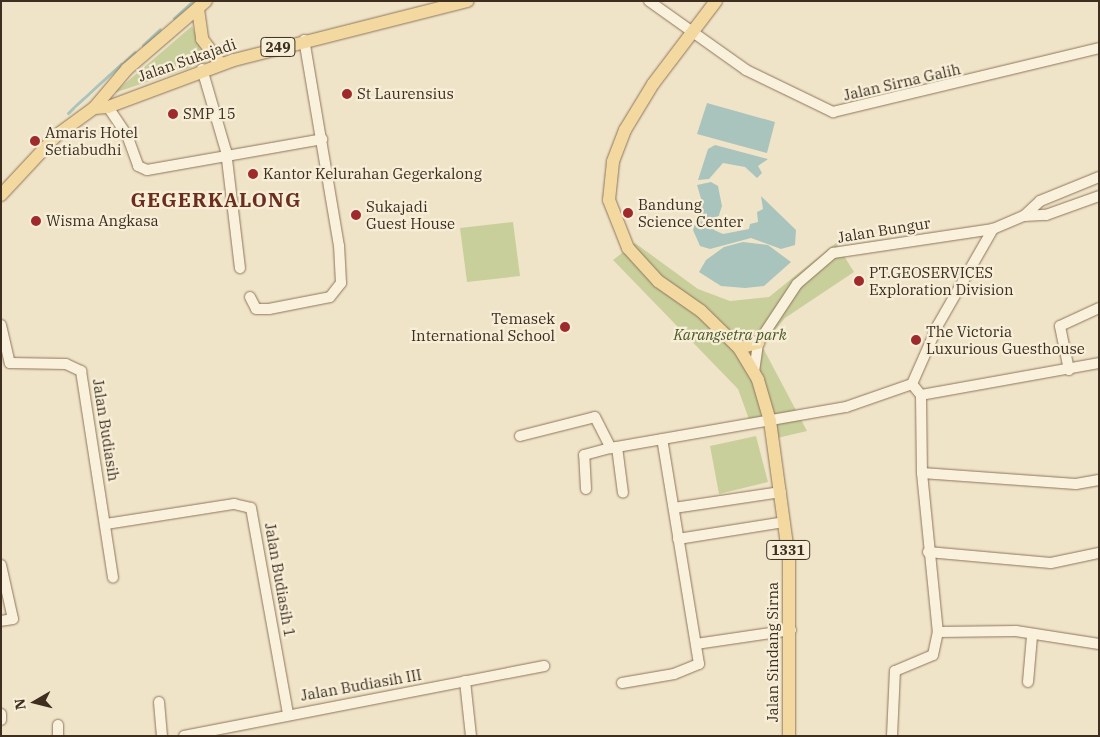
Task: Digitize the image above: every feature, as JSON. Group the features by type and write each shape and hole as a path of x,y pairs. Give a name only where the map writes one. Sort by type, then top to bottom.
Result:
{"main road":[{"name":"Jalan Sukajadi","path":"94,108 108,107 202,69 304,40 468,1"},
{"name":"Jalan Sindang Sirna","path":"716,1 625,130 613,162 609,200 616,226 640,262 739,348 754,372 770,421 784,522 791,630 789,736"},
{"path":"202,5 202,39 221,64"},
{"path":"1,194 57,135 94,108 119,77 202,5"},
{"path":"119,77 134,96"},
{"path":"739,348 758,343"}],"street":[{"name":"Jalan Sirna Galih","path":"649,1 691,35 746,70 833,112 1099,48"},
{"path":"250,297 262,310 334,295 342,268 304,40"},
{"path":"202,69 227,158 240,268"},
{"path":"108,107 142,168 227,158 322,139"},
{"name":"Jalan Bungur","path":"1024,216 1040,201 1099,178"},
{"name":"Jalan Bungur","path":"754,372 758,343 797,284 833,253 993,229 1024,216 1046,215 1099,196"},
{"path":"586,489 584,455 662,439 846,407 912,384 938,326 993,229"},
{"path":"1069,370 1060,326 1099,308"},
{"name":"Jalan Budiasih","path":"1,325 10,363 66,364 81,371 113,578"},
{"path":"921,395 1069,370 1099,363"},
{"path":"892,678 934,654 938,632 928,552 922,473 921,395 912,384"},
{"path":"520,436 594,417 614,448 623,493"},
{"path":"622,683 698,664 662,439"},
{"path":"922,473 1076,484 1099,480"},
{"path":"674,508 781,492"},
{"name":"Jalan Budiasih 1","path":"106,524 234,504 251,508 288,714"},
{"path":"678,539 784,522"},
{"path":"928,552 1051,563 1099,553"},
{"path":"1,565 13,619 1,621"},
{"path":"696,644 791,630"},
{"path":"938,632 1016,631 1032,636 1099,644"},
{"path":"1028,682 1032,636"},
{"name":"Jalan Budiasih III","path":"184,736 288,714 544,666"},
{"path":"885,736 892,678"},
{"path":"892,678 892,736"},
{"path":"464,681 471,736"},
{"path":"159,702 162,736"},
{"path":"1,714 1,720"}],"green space":[{"path":"192,26 207,62 114,93"},
{"path":"513,222 520,276 467,282 460,228"},
{"name":"Karangsetra park","path":"635,243 698,289 730,301 769,297 836,243 854,272 785,318 762,346 807,431 773,439 770,418 750,422 738,389 613,260"},
{"path":"756,436 768,482 719,494 710,446"}],"water":[{"path":"707,103 775,122 767,153 697,134"},
{"path":"715,145 768,159 758,166 762,173 757,178 745,167 723,163 709,179 698,180 708,149"},
{"path":"711,182 718,186 722,206 714,230 723,234 749,229 750,224 758,222 757,212 763,209 761,196 796,230 795,245 781,249 751,238 710,249 700,246 693,230 702,202 697,185"},
{"path":"743,242 768,245 791,262 764,286 745,288 721,286 699,272 706,260 724,247"}],"waterway":[{"path":"174,18 193,1"},
{"path":"143,45 160,29"},
{"path":"123,63 135,52"},
{"path":"99,84 121,64"},
{"path":"85,97 98,85"},
{"path":"75,106 84,98"},
{"path":"68,113 74,107"}],"place":[{"name":"St Laurensius","path":"347,94"},
{"name":"SMP 15","path":"173,114"},
{"name":"Amaris Hotel Setiabudhi","path":"35,141"},
{"name":"Kantor Kelurahan Gegerkalong","path":"253,174"},
{"name":"Bandung Science Center","path":"628,213"},
{"name":"Sukajadi Guest House","path":"356,215"},
{"name":"Wisma Angkasa","path":"36,221"},
{"name":"PT.GEOSERVICES Exploration Division","path":"859,281"},
{"name":"Temasek International School","path":"565,327"},
{"name":"The Victoria Luxurious Guesthouse","path":"916,340"}],"district":[{"name":"GEGERKALONG","path":"216,199"}]}
